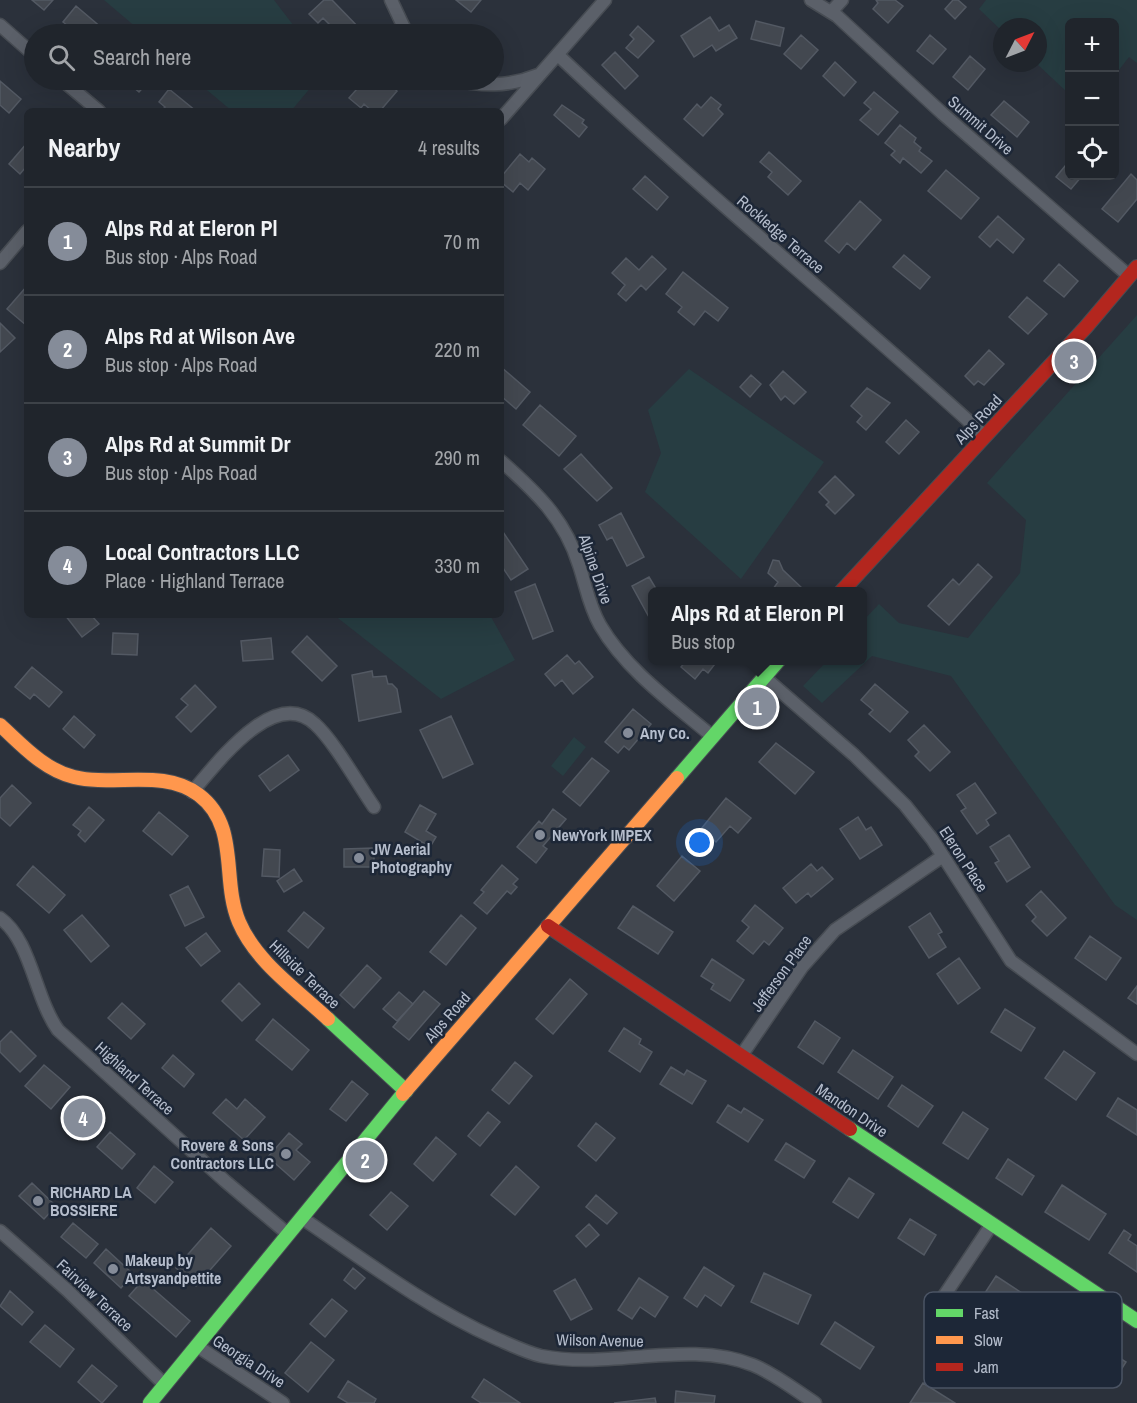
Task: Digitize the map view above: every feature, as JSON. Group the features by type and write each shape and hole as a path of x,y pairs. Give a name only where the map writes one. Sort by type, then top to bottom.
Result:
{"main road":[{"name":"Alps Road","path":"845,587 1086,327 1133,271"},
{"name":"Alps Road","path":"150,1403 406,1091 775,665"},
{"name":"Hillside Terrace","path":"0,725 37,758 72,776 92,780 157,780 192,792 211,805 226,835 232,901 245,936 260,955 406,1091"},
{"name":"Mandon Drive","path":"548,926 1094,1292"},
{"name":"Mandon Drive","path":"1122,1311 1137,1321"}],"street":[{"path":"392,0 403,24"},
{"path":"504,116 605,0"},
{"name":"Summit Drive","path":"811,0 831,12 935,107 1133,271"},
{"path":"831,12 843,0"},
{"path":"0,25 24,46"},
{"name":"Rockledge Terrace","path":"558,55 645,138 906,364 985,436"},
{"path":"504,85 540,74"},
{"path":"74,90 95,108"},
{"path":"0,262 24,234"},
{"name":"Alpine Drive","path":"504,464 543,498 563,526 579,565 593,611 611,643 655,687 713,737"},
{"name":"Eleron Place","path":"764,677 885,784 943,856 1011,961 1137,1054"},
{"path":"192,792 253,727 279,715 292,714 317,725 374,807"},
{"name":"Jefferson Place","path":"741,1056 802,967 835,930 943,856"},
{"name":"Highland Terrace","path":"0,918 16,934 45,1009 58,1030 225,1181 288,1234"},
{"name":"Wilson Avenue","path":"302,1218 440,1310 476,1329 531,1352 574,1359 621,1360 686,1354 733,1358 774,1376 815,1403"},
{"path":"947,1292 992,1224"},
{"name":"Fairview Terrace","path":"0,1231 67,1290 165,1385"},
{"name":"Georgia Drive","path":"196,1346 283,1403"}],"green space":[{"path":"104,0 274,0 292,24 132,24"},
{"path":"986,0 1137,0 1137,63 1129,57 1119,70 1119,18 1065,18 1065,90 1046,72 1047,18 993,18 993,22 979,9"},
{"path":"207,90 309,90 294,108 228,108"},
{"path":"1137,315 1137,920 1115,905 951,676 872,656 867,661 867,617 879,604 899,623 968,638 1020,573 1026,520 987,483"},
{"path":"689,369 824,462 741,579 645,492 661,453 648,410"},
{"path":"338,618 492,618 515,660 441,699"},
{"path":"823,665 862,665 822,703 803,686"},
{"path":"574,737 586,747 563,776 551,766"}],"building":[{"path":"32,0 53,0 44,10"},
{"path":"324,0 332,0 355,24 329,24 323,18 318,23 309,14"},
{"path":"456,0 481,0 471,12"},
{"path":"876,0 895,0 903,6 888,23 873,9 878,3"},
{"path":"953,0 958,0 966,7 955,19 945,9"},
{"path":"76,6 97,24 66,24 63,22"},
{"path":"710,17 719,31 729,25 737,38 716,51 712,45 694,57 681,36"},
{"path":"756,21 784,28 780,46 751,39"},
{"path":"638,26 654,41 638,58 626,48 634,39 630,35"},
{"path":"801,35 818,50 801,69 784,54"},
{"path":"930,35 946,49 933,64 917,51"},
{"path":"615,52 638,76 625,89 602,65"},
{"path":"970,56 985,69 968,90 953,77"},
{"path":"835,62 856,82 844,96 823,76"},
{"path":"0,81 21,99 9,113 0,105"},
{"path":"170,90 192,108 164,108 159,102"},
{"path":"356,90 397,91 383,108 369,108 364,104 361,108 349,98"},
{"path":"874,92 898,112 878,135 860,120 871,109 864,103"},
{"path":"711,97 721,105 718,109 723,114 703,136 684,119 697,104 701,108"},
{"path":"1004,101 1029,122 1017,137 991,115"},
{"path":"562,105 584,120 582,123 587,127 579,137 554,115"},
{"path":"900,125 916,138 914,142 921,148 919,151 932,161 921,173 903,158 900,163 891,155 895,151 885,143"},
{"path":"24,146 24,169 20,174 9,164"},
{"path":"769,152 801,181 788,195 768,177 772,172 760,162"},
{"path":"520,154 529,162 532,158 545,169 528,190 520,183 513,192 504,184 504,173"},
{"path":"1065,166 1065,180 1079,180 1071,189 1056,177"},
{"path":"946,170 979,198 961,219 928,191"},
{"path":"1131,174 1137,180 1137,199 1118,222 1102,209"},
{"path":"645,176 668,197 657,210 633,189"},
{"path":"860,201 881,220 855,250 847,243 839,253 825,241"},
{"path":"998,216 1024,239 1013,253 997,239 990,247 979,237"},
{"path":"904,255 930,277 920,289 893,267"},
{"path":"652,256 666,269 646,290 641,285 626,301 618,294 625,285 612,273 626,258 639,270"},
{"path":"1059,264 1078,281 1064,297 1044,281"},
{"path":"683,272 728,308 718,321 705,311 694,325 678,312 682,307 666,294"},
{"path":"24,289 24,323 7,309"},
{"path":"1027,297 1047,314 1028,334 1009,317"},
{"path":"0,323 15,338 0,352"},
{"path":"989,350 1004,364 984,385 978,381 974,385 965,376"},
{"path":"504,370 530,392 516,409 504,399"},
{"path":"783,371 806,392 794,404 785,396 781,400 770,385"},
{"path":"751,375 761,384 750,397 740,387"},
{"path":"867,388 890,403 866,430 857,422 862,416 851,406"},
{"path":"540,405 576,436 559,456 523,425"},
{"path":"906,420 919,432 899,454 886,442"},
{"path":"581,454 612,488 597,501 564,469"},
{"path":"835,476 854,495 835,514 826,505 829,502 819,492"},
{"path":"621,513 644,557 627,566 612,537 607,540 599,525"},
{"path":"504,533 528,569 511,580 504,570"},
{"path":"773,560 779,561 783,570 801,587 774,587 778,582 768,573"},
{"path":"978,564 992,577 949,625 928,606 953,579 959,585"},
{"path":"649,577 655,587 648,587 648,615 632,586"},
{"path":"535,584 553,631 533,639 515,592"},
{"path":"67,618 94,618 99,624 82,637"},
{"path":"113,633 138,634 137,655 112,654"},
{"path":"307,636 337,666 322,681 292,652"},
{"path":"271,638 273,659 243,661 241,641"},
{"path":"567,655 575,664 579,661 593,677 573,694 562,680 555,686 545,674"},
{"path":"683,665 714,665 708,673 703,669 695,679 681,667"},
{"path":"32,667 62,692 49,707 34,694 30,699 15,687"},
{"path":"372,671 373,677 386,676 388,684 392,684 397,689 401,712 359,721 352,675"},
{"path":"875,684 908,712 890,732 869,714 873,710 861,700"},
{"path":"195,685 216,707 191,732 176,717 188,705 181,699"},
{"name":"Any Co.","path":"633,709 651,724 629,750 624,746 618,753 605,742"},
{"path":"74,716 95,735 84,748 63,729"},
{"path":"451,716 473,764 443,778 420,730"},
{"path":"924,725 950,752 930,771 915,756 919,752 908,740"},
{"path":"776,743 814,772 795,794 759,762"},
{"path":"288,755 299,770 270,791 259,776"},
{"path":"592,758 609,771 580,806 563,792"},
{"path":"975,783 996,813 986,820 989,825 977,834 961,811 966,808 957,795"},
{"path":"12,785 31,803 10,826 0,817 0,798"},
{"path":"726,798 751,818 738,833 730,826 716,842 701,829"},
{"path":"420,805 436,814 426,831 436,837 430,847 405,832"},
{"path":"89,807 104,820 85,842 78,835 81,831 73,825"},
{"name":"NewYork IMPEX","path":"553,809 566,819 543,846 547,849 536,863 517,847 539,821 542,824"},
{"path":"159,812 188,836 172,855 143,831"},
{"path":"858,817 866,830 871,827 882,845 860,859 840,829"},
{"path":"1009,835 1030,867 1007,882 995,863 999,861 990,847"},
{"name":"JW Aerial Photography","path":"374,848 374,867 344,867 344,849"},
{"path":"264,849 280,850 279,877 262,876"},
{"path":"682,856 700,871 674,901 657,886"},
{"path":"811,864 817,871 822,867 833,879 811,897 808,893 796,903 783,888"},
{"path":"502,865 518,879 513,884 517,887 511,894 507,891 487,914 474,903 484,892 481,890"},
{"path":"33,866 65,895 49,913 17,885"},
{"path":"294,869 302,881 284,892 277,881"},
{"path":"188,886 204,917 185,926 170,895"},
{"path":"1041,891 1066,918 1047,936 1032,921 1036,917 1026,905"},
{"path":"755,905 783,928 769,945 764,941 753,954 737,941 749,927 742,921"},
{"path":"633,906 673,932 658,954 618,928"},
{"path":"304,912 324,928 308,948 288,931"},
{"path":"930,913 942,932 938,934 946,947 929,958 909,927"},
{"path":"82,915 109,946 91,962 64,930"},
{"path":"461,915 476,928 446,965 430,952"},
{"path":"206,933 220,951 201,966 186,948"},
{"path":"1090,936 1121,958 1106,980 1075,958"},
{"path":"959,958 980,988 958,1004 937,974"},
{"path":"712,959 744,980 730,1001 711,989 714,984 701,976"},
{"path":"367,965 381,978 354,1008 340,995"},
{"path":"570,979 587,994 553,1034 536,1019"},
{"path":"239,983 260,1004 242,1021 222,1001"},
{"path":"1137,986 1137,1004 1128,998"},
{"path":"424,991 440,1004 409,1040 393,1027"},
{"path":"399,992 413,1004 397,1021 383,1009"},
{"path":"122,1003 145,1024 131,1039 108,1018"},
{"path":"1005,1009 1035,1028 1021,1051 991,1032"},
{"path":"273,1019 309,1050 292,1070 256,1040"},
{"path":"815,1021 840,1038 823,1064 798,1047"},
{"path":"624,1028 641,1039 639,1044 652,1052 640,1072 609,1051"},
{"path":"11,1031 36,1056 20,1072 0,1052 0,1042"},
{"path":"853,1050 893,1077 878,1099 838,1072"},
{"path":"1064,1051 1095,1073 1076,1100 1045,1078"},
{"path":"173,1055 194,1074 184,1087 162,1068"},
{"path":"515,1062 532,1076 509,1104 492,1090"},
{"path":"44,1065 70,1087 51,1109 25,1086"},
{"path":"671,1067 684,1075 687,1070 706,1081 692,1104 660,1084"},
{"path":"352,1081 368,1094 346,1121 330,1109"},
{"path":"902,1085 933,1106 918,1127 888,1106"},
{"path":"78,1097 105,1121 88,1140 62,1116"},
{"path":"1118,1098 1137,1110 1137,1135 1107,1116"},
{"path":"226,1099 237,1109 245,1099 265,1117 244,1140 213,1113"},
{"path":"728,1105 741,1113 744,1108 763,1120 748,1142 717,1122"},
{"path":"488,1112 500,1122 480,1146 468,1136"},
{"path":"963,1112 988,1129 968,1159 943,1143"},
{"path":"596,1123 615,1138 596,1161 578,1146"},
{"path":"110,1132 135,1154 122,1169 97,1147"},
{"name":"Rovere & Sons Contractors LLC","path":"289,1133 302,1144 296,1150 310,1162 294,1180 268,1157"},
{"path":"436,1137 456,1154 433,1181 414,1164"},
{"path":"786,1143 815,1161 804,1178 775,1160"},
{"path":"1008,1159 1034,1176 1022,1195 996,1178"},
{"path":"154,1166 173,1182 155,1203 137,1188"},
{"path":"516,1166 539,1187 515,1215 491,1195"},
{"path":"849,1178 874,1194 858,1218 833,1202"},
{"name":"RICHARD LA BOSSIERE","path":"32,1183 56,1206 44,1219 19,1196"},
{"path":"1062,1185 1106,1214 1089,1240 1045,1212"},
{"path":"391,1192 408,1206 387,1230 370,1215"},
{"path":"596,1195 617,1213 607,1224 586,1207"},
{"path":"910,1219 936,1235 924,1255 898,1238"},
{"path":"73,1223 98,1244 86,1258 61,1237"},
{"path":"589,1224 599,1235 586,1247 576,1236"},
{"path":"211,1228 231,1246 196,1286 176,1268"},
{"path":"1124,1230 1131,1235 1128,1240 1137,1246 1137,1272 1109,1253"},
{"name":"Makeup by Artsyandpettite","path":"106,1249 133,1274 121,1288 94,1263"},
{"path":"704,1267 734,1286 721,1306 705,1295 697,1307 684,1298"},
{"path":"353,1268 365,1278 355,1289 344,1280"},
{"path":"764,1273 811,1295 798,1324 751,1302"},
{"path":"996,1276 1020,1292 986,1292"},
{"path":"639,1278 668,1297 655,1317 640,1307 632,1319 618,1310"},
{"path":"575,1279 592,1309 571,1320 554,1291"},
{"path":"143,1280 190,1321 176,1337 129,1296"},
{"path":"10,1291 33,1312 22,1325 0,1306"},
{"path":"332,1299 347,1311 325,1337 310,1324"},
{"path":"835,1322 874,1347 860,1369 821,1344"},
{"path":"45,1325 74,1349 60,1367 30,1342"},
{"path":"311,1342 334,1360 308,1392 285,1373"},
{"path":"92,1365 117,1386 102,1403 78,1382"},
{"path":"484,1379 520,1403 481,1403 472,1397"},
{"path":"348,1381 376,1399 374,1403 348,1403 338,1397"},
{"path":"923,1383 924,1388 931,1388 955,1403 910,1403"},
{"path":"676,1391 715,1396 714,1403 675,1403"},
{"path":"655,1398 656,1403 614,1403"}],"traffic: fast":[{"path":"677,778 775,665"},
{"path":"328,1019 406,1091"},
{"path":"150,1403 403,1094"},
{"path":"850,1129 1094,1292"},
{"path":"1122,1311 1137,1321"}],"traffic: slow":[{"path":"0,725 34,756 63,774 89,780 170,782 199,795 212,808 220,822 228,854 234,906 246,936 266,963 328,1019"},
{"path":"403,1094 677,778"}],"traffic: jam":[{"path":"846,587 1086,327 1137,267"},
{"path":"548,926 850,1129"}],"place":[{"name":"Alps Rd at Summit Dr","path":"1074,361"},
{"name":"Alps Rd at Eleron Pl","path":"757,707"},
{"name":"Any Co.","path":"628,733"},
{"name":"NewYork IMPEX","path":"540,835"},
{"name":"JW Aerial Photography","path":"359,858"},
{"name":"Local Contractors LLC","path":"83,1118"},
{"name":"Rovere & Sons Contractors LLC","path":"286,1154"},
{"name":"Alps Rd at Wilson Ave","path":"365,1160"},
{"name":"RICHARD LA BOSSIERE","path":"38,1201"},
{"name":"Makeup by Artsyandpettite","path":"113,1269"}]}
